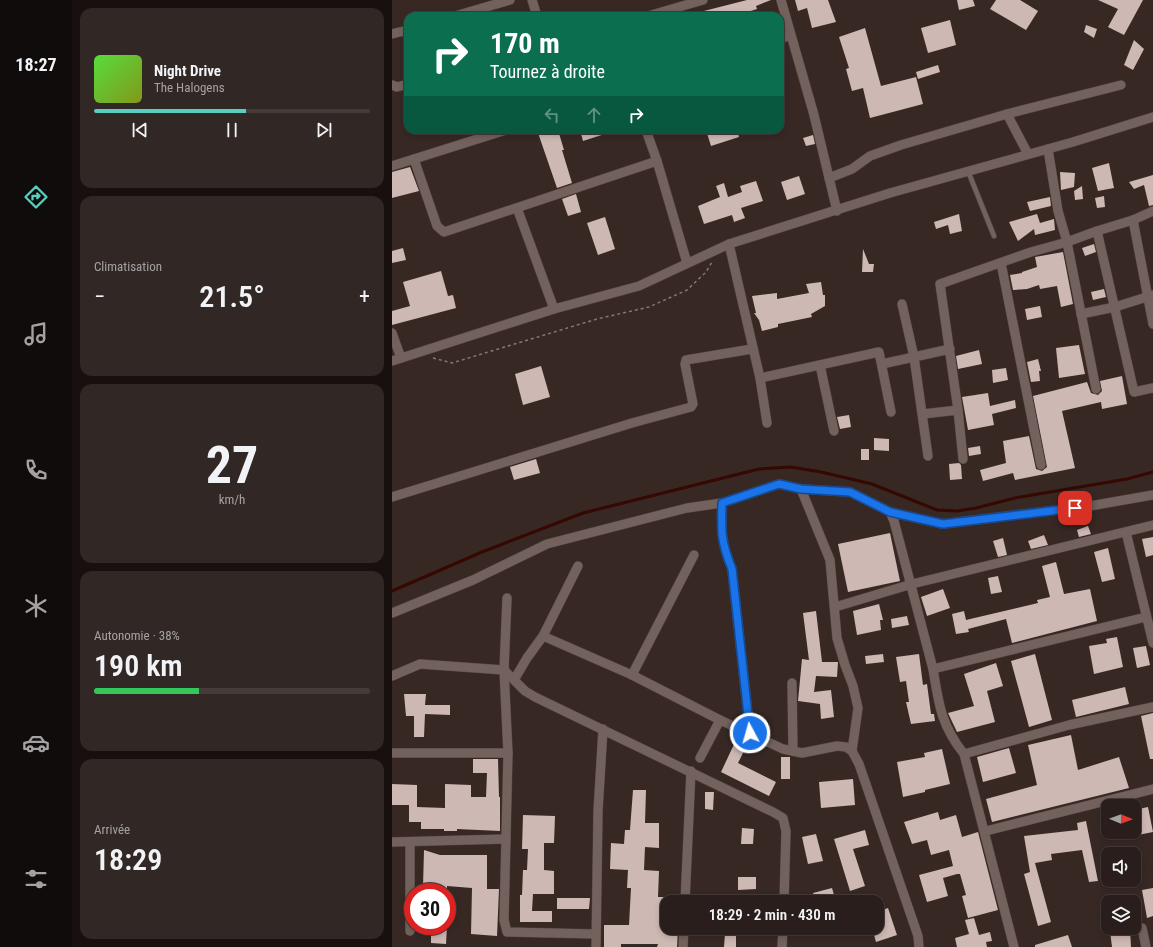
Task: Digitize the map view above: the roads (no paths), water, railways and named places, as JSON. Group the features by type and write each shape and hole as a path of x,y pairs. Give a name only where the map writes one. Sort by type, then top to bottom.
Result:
{"street":[{"path":"469,12 510,0"},
{"path":"532,0 536,12"},
{"path":"662,12 703,0"},
{"path":"781,0 814,115 837,210"},
{"path":"392,34 404,31"},
{"path":"784,37 790,35"},
{"path":"392,85 397,87 404,85"},
{"path":"829,178 852,169 870,156 901,145 1007,114 1121,85"},
{"path":"1007,114 1028,154"},
{"path":"392,333 397,359 420,353 554,309 639,286 725,245 890,193 1048,149 1153,117"},
{"path":"392,166 493,134"},
{"path":"648,134 658,162 687,263"},
{"path":"1048,149 1058,211 1067,242 1096,389"},
{"path":"414,159 437,226 444,232 658,162"},
{"path":"517,208 554,309"},
{"path":"963,459 950,349 940,284 1031,252 1067,242 1132,220 1153,211"},
{"path":"1132,220 1150,296 1153,324"},
{"path":"1097,231 1134,392 1153,388"},
{"path":"725,245 760,378 767,423"},
{"path":"1001,263 1041,465"},
{"path":"1081,314 1115,307 1150,296"},
{"path":"902,304 914,357 928,456"},
{"path":"392,498 446,479 650,417 691,408 693,404 685,364 686,360 752,349"},
{"path":"882,364 950,349"},
{"path":"760,378 879,352 891,412"},
{"path":"820,365 834,431"},
{"path":"923,414 958,410"},
{"path":"392,613 474,580 547,544 687,508 722,503 779,484 801,489 850,492 890,512 943,524 1090,506 1153,494"},
{"path":"801,489 830,560 837,638 853,686 858,708 852,751"},
{"path":"722,503 720,533 723,547 732,569 750,733"},
{"path":"890,512 912,584 944,724 964,754 986,831 1014,947"},
{"path":"835,607 912,584 1153,525"},
{"path":"1126,532 1153,643"},
{"path":"632,675 694,555"},
{"path":"514,680 526,658 543,636 578,566"},
{"path":"507,598 504,670 508,753 504,920 507,932 595,934"},
{"path":"932,669 1146,617"},
{"path":"543,636 632,675 720,720 783,749 802,753 837,746 846,747 852,751 859,764 918,936 920,947"},
{"path":"392,676 420,664 504,670 525,691 535,697 691,771 773,812 783,818 786,831 784,895"},
{"path":"792,683 793,751"},
{"path":"964,754 1069,725 1153,707"},
{"path":"700,758 720,720"},
{"path":"596,947 598,811 603,729"},
{"path":"392,753 508,753"},
{"path":"685,895 691,771"},
{"path":"986,831 1153,789"},
{"path":"392,842 506,839"},
{"path":"410,842 410,883"},
{"path":"1142,928 1146,947"},
{"path":"683,947 684,935"},
{"path":"782,947 783,935"}],"lane":[{"path":"968,171 994,236"}],"waterway":[{"path":"392,591 482,552 583,513 759,469 791,467 821,472 872,484 937,510 957,511 976,508 1015,498 1127,479 1153,472"}]}
